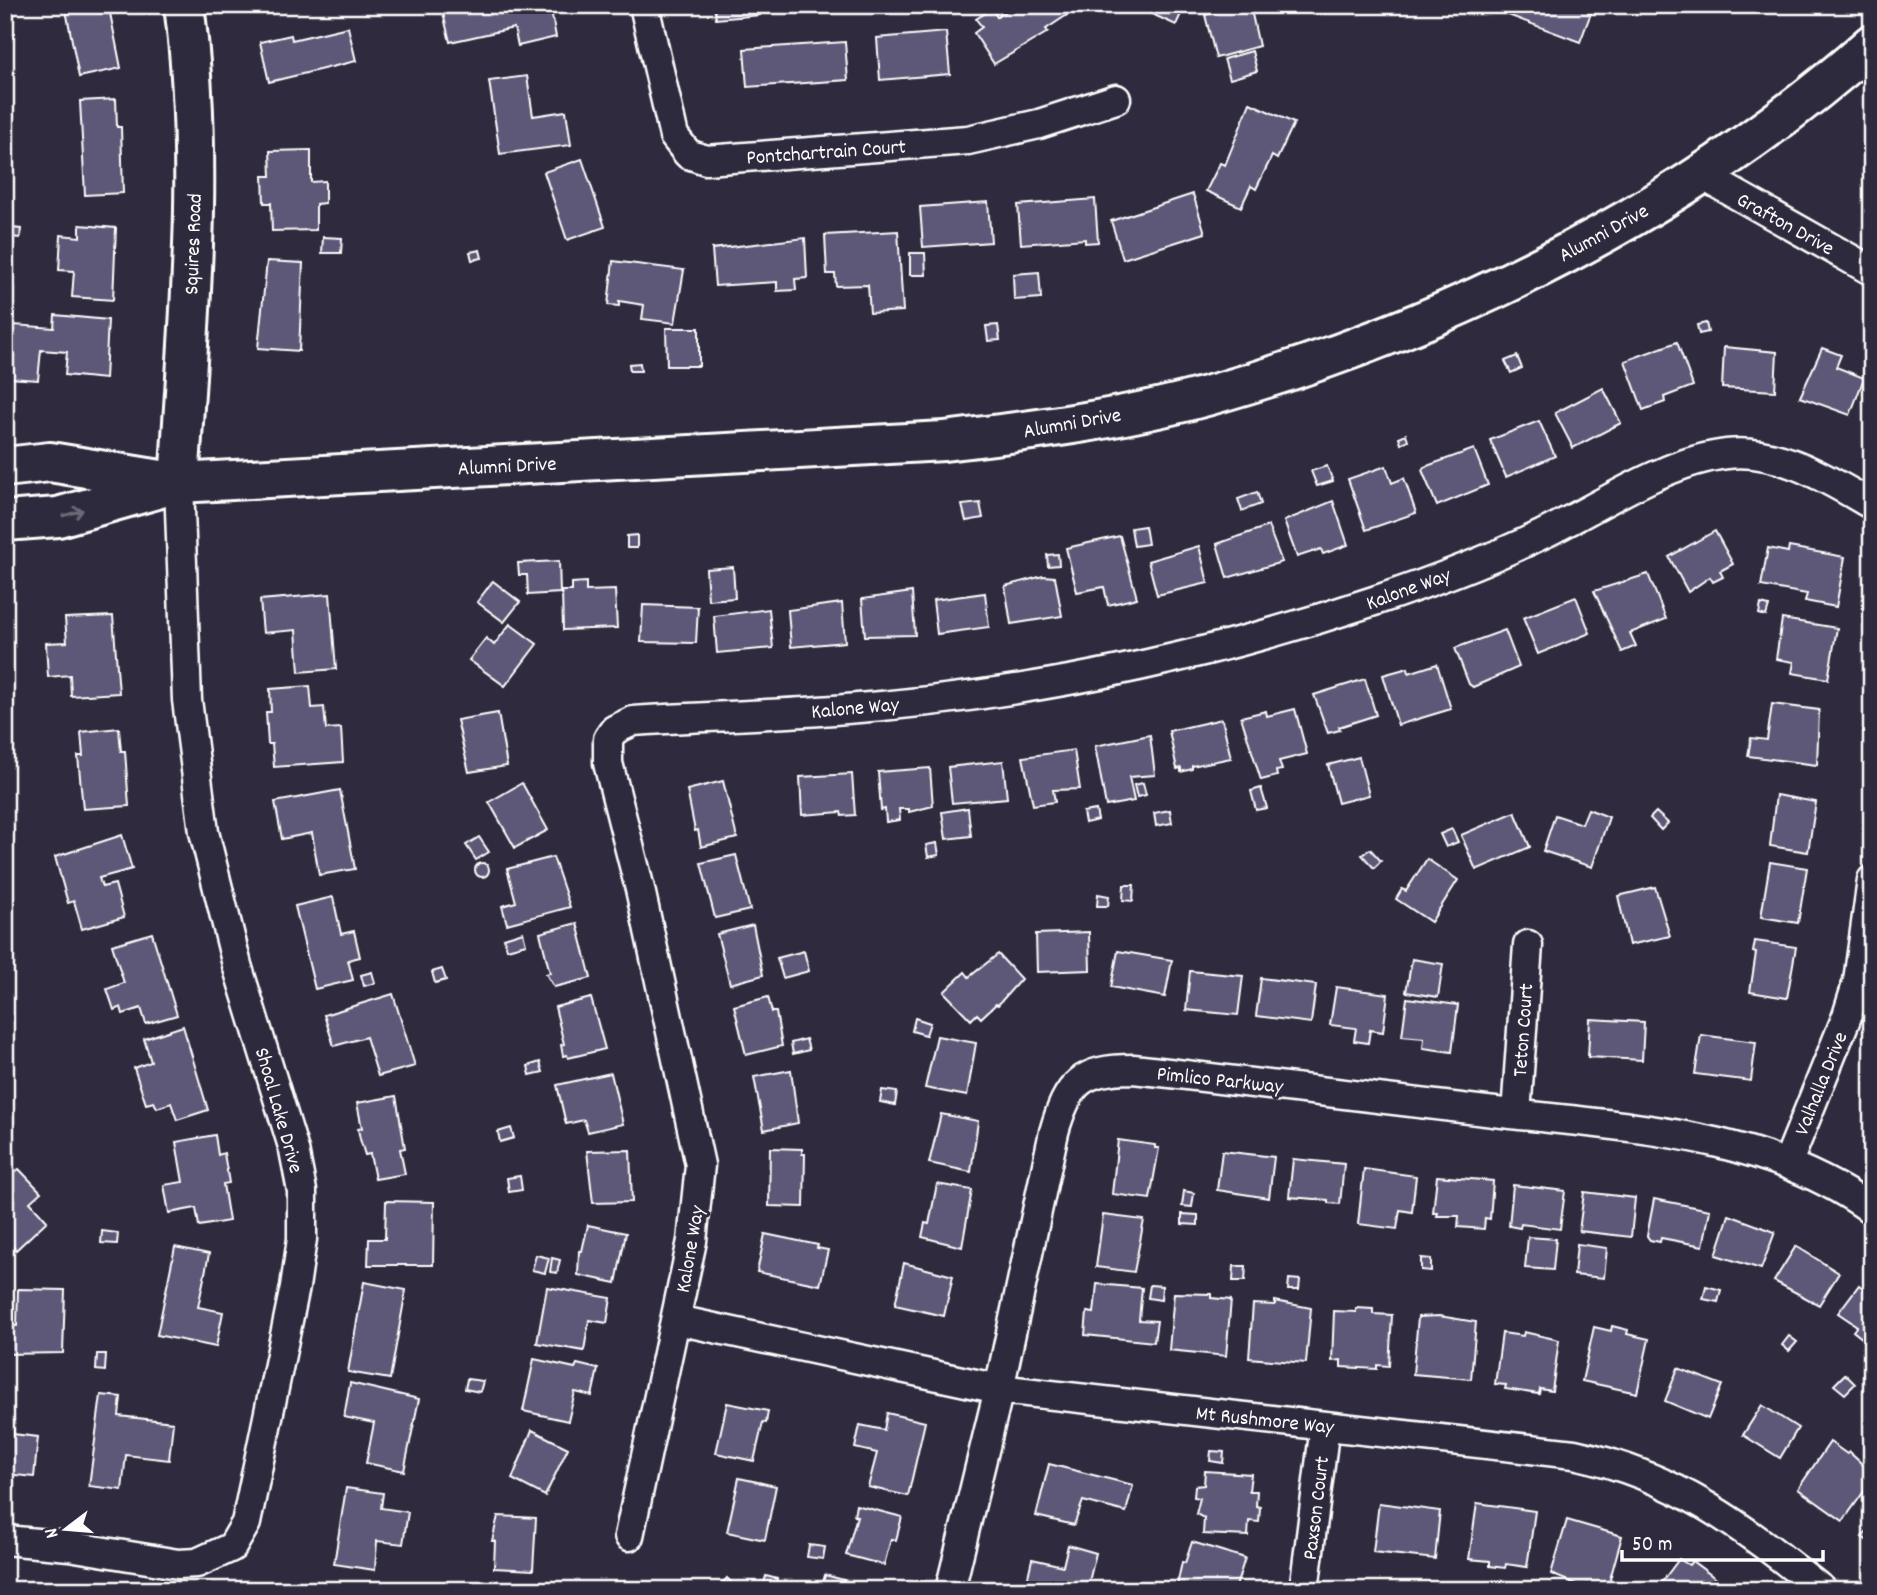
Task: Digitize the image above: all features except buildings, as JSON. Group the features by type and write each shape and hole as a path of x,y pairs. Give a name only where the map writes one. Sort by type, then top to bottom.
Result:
{"street":[{"name":"Squires Road","path":"179,483 194,239 195,152 191,65 184,5"},
{"name":"Pontchartrain Court","path":"644,5 674,136 688,154 705,160 968,140 1039,124 1116,99"},
{"name":"Alumni Drive","path":"5,467 50,462 179,483 944,442 1068,426 1223,391 1354,348 1536,268 1628,221 1766,130 1872,44"},
{"name":"Grafton Drive","path":"1700,174 1872,271"},
{"name":"Kalone Way","path":"629,1536 677,1320 692,1241 700,1165 640,888 608,763 608,739 614,730 633,721 835,710 953,697 1103,673 1197,652 1351,609 1442,577 1541,535 1660,475 1698,460 1728,454 1759,455 1796,465 1872,505"},
{"name":"Alumni Drive","path":"5,521 58,517 179,483"},
{"name":"Shoal Lake Drive","path":"5,1540 69,1546 178,1564 197,1563 232,1547 246,1523 295,1287 302,1239 302,1191 294,1150 237,965 204,832 194,773 187,700 179,483"},
{"name":"Valhalla Drive","path":"1788,1162 1847,1016 1858,981 1872,880"},
{"name":"Teton Court","path":"1516,1114 1528,945"},
{"name":"Pimlico Parkway","path":"950,1590 999,1389 1061,1106 1079,1082 1090,1073 1105,1069 1133,1069 1684,1134 1788,1162 1849,1193 1872,1210"},
{"name":"Mt Rushmore Way","path":"677,1320 999,1389 1574,1454 1636,1470 1713,1508 1751,1533 1819,1589"},
{"name":"Paxson Court","path":"1304,1590 1325,1426"}]}
